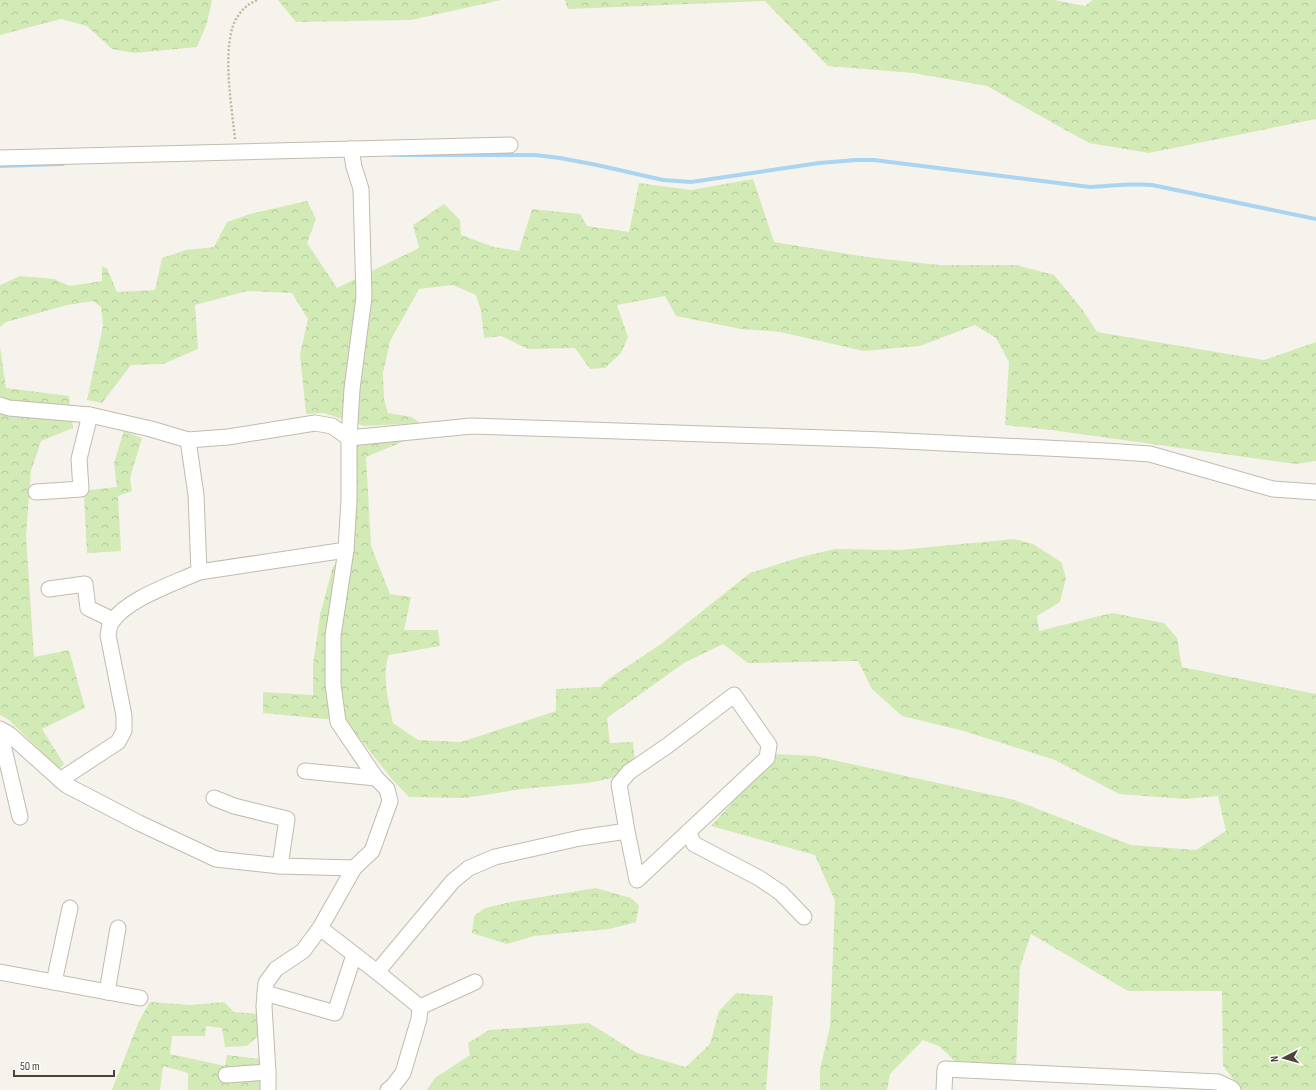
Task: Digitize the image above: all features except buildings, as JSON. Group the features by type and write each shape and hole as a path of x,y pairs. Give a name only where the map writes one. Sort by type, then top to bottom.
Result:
{"street":[{"path":"0,158 236,151 351,153 510,145"},
{"path":"268,1090 264,1006 266,983 276,969 303,951 320,928 354,868 372,850 390,801 387,789 376,778 338,722 333,684 332,636 346,550 352,389 364,296 361,189 351,153"},
{"path":"0,405 9,408 90,415 151,428 188,440 228,437 315,423 332,426 349,438 472,426 884,440 1106,451 1150,454 1273,489 1316,492"},
{"path":"36,492 81,489 79,459 90,415"},
{"path":"188,440 196,495 199,572"},
{"path":"60,780 118,742 124,731 124,716 108,635 110,624 119,612 131,602 199,572 346,550"},
{"path":"48,589 85,584 88,608 113,620"},
{"path":"734,695 770,745 767,758 637,880 627,831 619,784 629,772 667,746 734,695"},
{"path":"0,729 9,734 66,785 139,823 216,859 280,866 354,868"},
{"path":"0,732 20,817"},
{"path":"305,771 376,778"},
{"path":"214,798 234,806 287,819 280,866"},
{"path":"377,972 453,881 469,868 495,857 580,838 627,831"},
{"path":"688,832 694,844 759,878 781,893 804,917"},
{"path":"54,982 70,908"},
{"path":"107,992 118,928"},
{"path":"320,928 420,1007"},
{"path":"265,993 335,1013 354,955"},
{"path":"0,972 140,998"},
{"path":"420,1007 475,982"},
{"path":"388,1090 403,1073 419,1019 420,1007"},
{"path":"944,1090 945,1068 1218,1082 1233,1090"},
{"path":"226,1075 268,1072"}],"path":[{"path":"236,151 228,66 231,35 237,17 246,6 257,0"}],"green space":[{"path":"0,0 212,0 207,23 197,47 134,53 112,49 87,26 61,19 0,35"},
{"path":"278,0 501,0 411,20 296,22"},
{"path":"565,0 1054,0 1085,6 1093,0 1316,0 1316,119 1149,153 1089,143 987,86 913,73 828,66 765,1 568,9"},
{"path":"753,179 774,242 867,257 939,265 1016,265 1054,275 1082,309 1097,332 1264,360 1316,342 1316,461 1296,464 1005,425 1009,362 996,338 975,325 920,346 864,351 780,332 741,329 676,316 665,296 617,305 628,337 621,353 605,368 590,369 575,348 528,349 501,336 484,338 481,311 476,295 453,285 419,289 390,341 383,373 384,399 388,413 412,417 420,423 364,426 324,413 306,414 300,354 308,319 292,293 247,291 195,305 198,349 163,364 131,365 102,403 87,400 103,326 101,307 93,301 67,305 6,322 0,327 0,285 20,276 54,279 70,286 102,281 102,267 107,268 117,292 155,290 162,258 186,250 214,247 227,222 250,214 307,201 316,219 307,243 337,288 419,248 413,225 444,204 460,220 461,235 494,247 519,251 532,209 580,214 587,226 629,232 639,183 691,190"},
{"path":"0,347 6,388 69,396 73,428 41,441 31,471 26,536 34,657 69,650 85,708 42,729 64,764 59,769 9,720 0,715"},
{"path":"124,431 142,438 130,478 132,491 118,496 121,551 87,553 84,496 88,490 117,487 114,463"},
{"path":"414,437 366,457 371,546 390,594 411,597 404,630 438,630 440,646 389,655 387,663 386,689 393,723 418,740 461,742 556,711 556,689 600,687 610,678 661,644 750,573 801,557 835,549 899,550 1014,539 1033,544 1061,562 1066,578 1060,602 1037,616 1039,631 1112,613 1164,623 1177,638 1182,667 1316,694 1316,1090 1242,1090 1223,1066 1222,991 1128,991 1031,934 1020,967 1016,1067 957,1063 939,1046 923,1040 890,1074 887,1090 820,1090 820,1069 830,1027 835,901 815,855 711,826 776,754 815,756 1015,800 1131,845 1196,850 1226,831 1218,796 1185,799 1119,794 1055,760 964,731 902,716 872,689 858,661 748,663 723,644 684,663 607,718 610,743 633,742 635,762 613,778 588,783 522,789 465,798 409,797 391,778 346,721 263,713 263,692 313,695 313,665 320,615 333,566 351,554 355,441"},
{"path":"596,888 631,898 639,905 636,922 609,929 534,936 507,944 472,933 474,916 485,908 511,902"},
{"path":"736,993 773,996 766,1090 427,1090 435,1078 470,1055 468,1043 489,1030 589,1023 637,1053 686,1067 710,1044 719,1011"},
{"path":"150,1002 191,1005 224,1002 234,1012 258,1014 260,1034 247,1046 225,1047 222,1028 206,1026 205,1036 172,1036 170,1054 225,1066 227,1055 261,1059 260,1090 188,1090 188,1073 163,1066 160,1090 112,1090 139,1021"}],"waterway":[{"path":"392,155 535,155 597,165 663,180 691,182 819,163 874,160 1090,187 1129,184 1152,185 1316,219"},
{"path":"0,166 63,164"}]}
